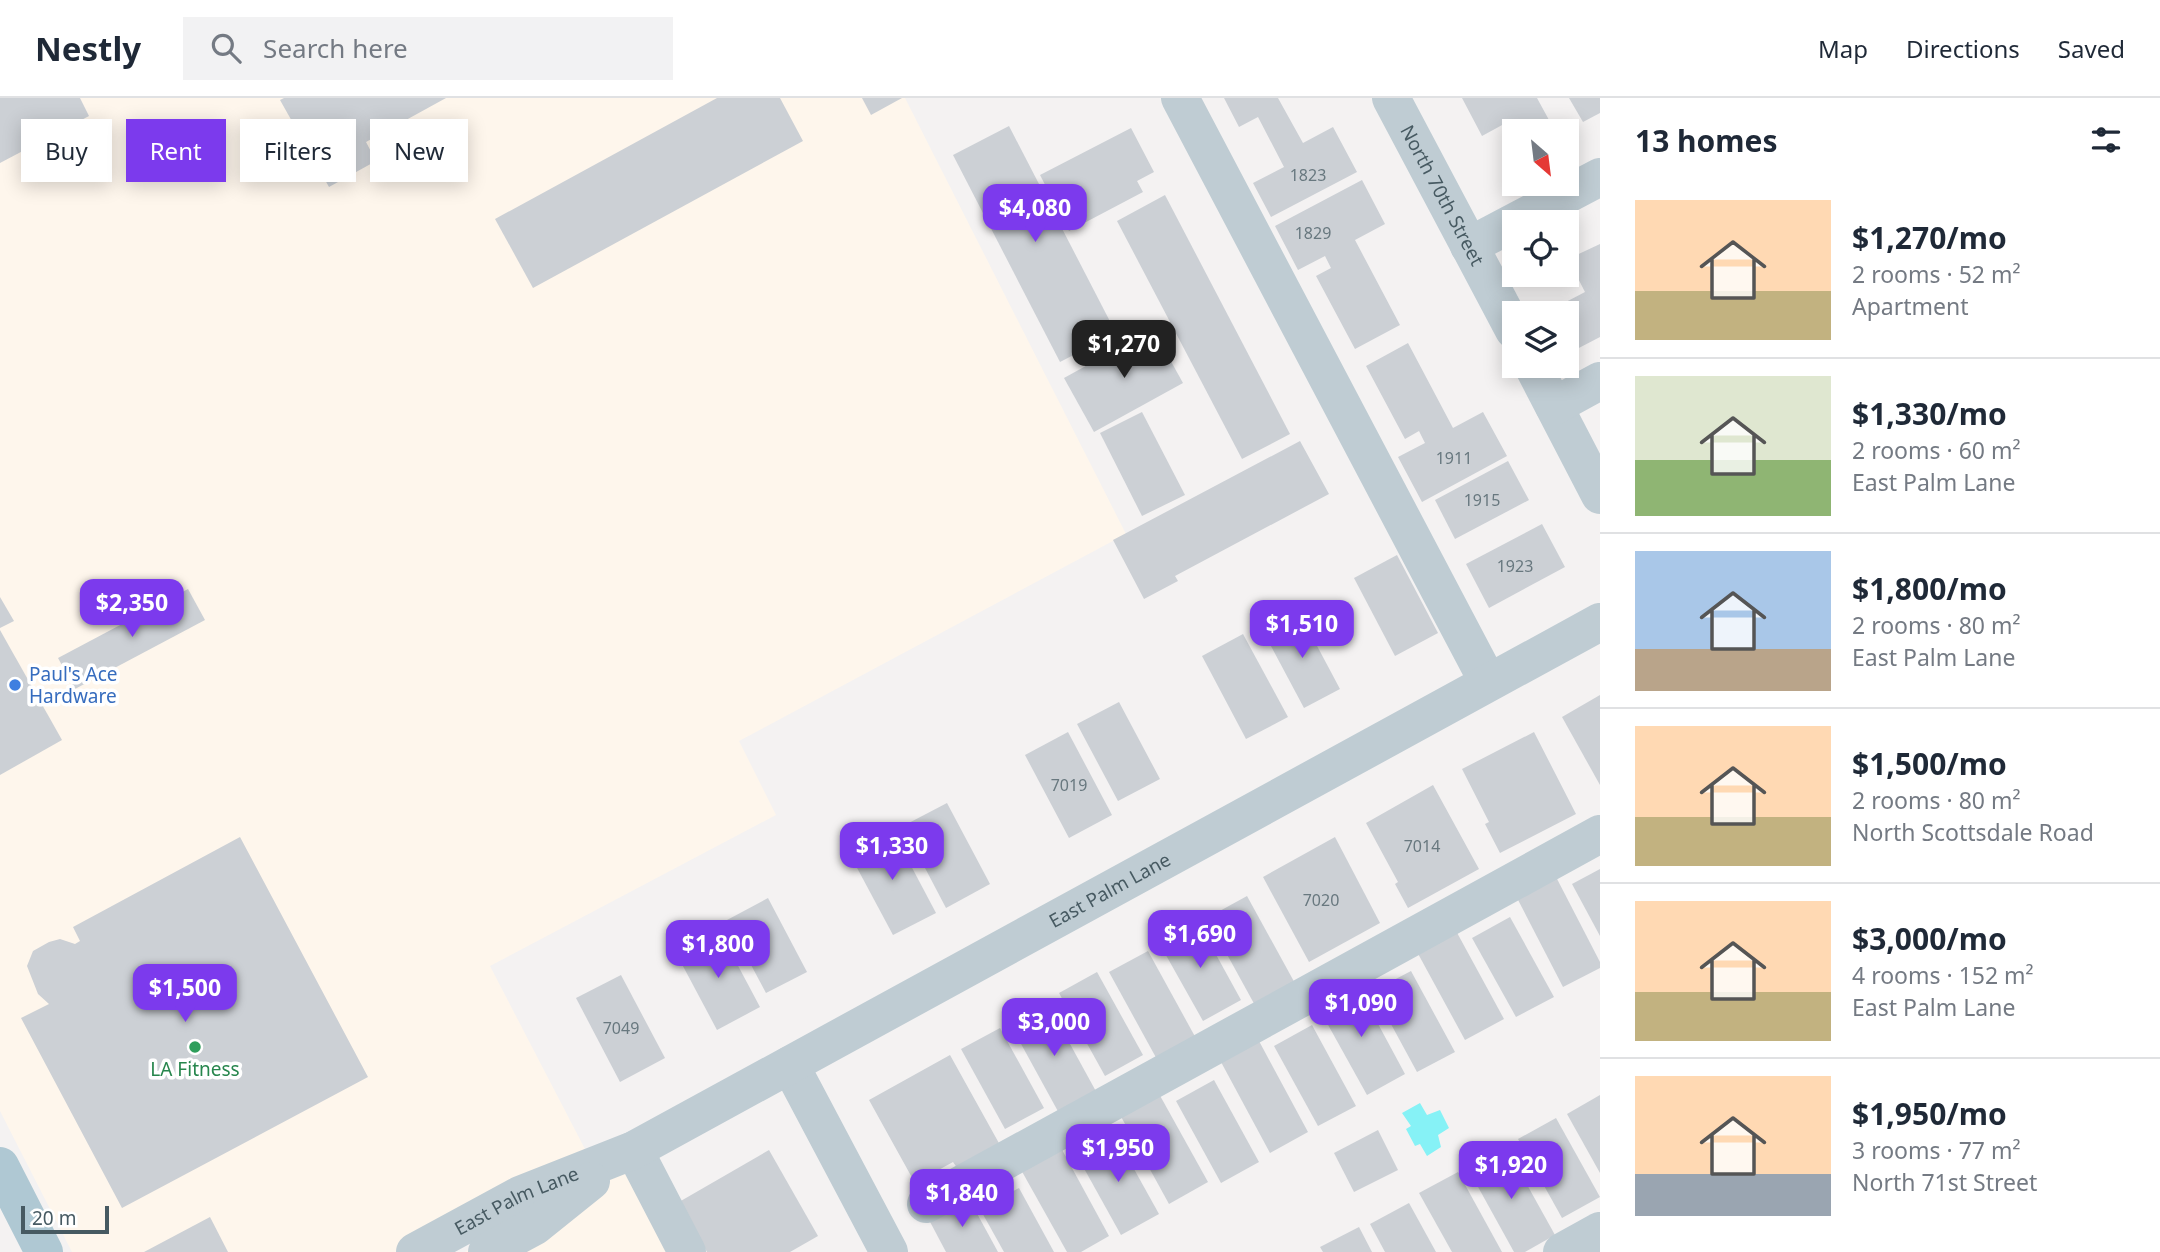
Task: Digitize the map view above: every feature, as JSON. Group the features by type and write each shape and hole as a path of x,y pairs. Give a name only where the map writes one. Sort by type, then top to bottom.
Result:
{"main road":[{"path":"0,1166 44,1252"}],"street":[{"path":"1180,98 1488,681"},
{"name":"North 70th Street","path":"1391,98 1502,308"},
{"path":"1469,246 1600,177"},
{"path":"1539,378 1600,495"},
{"path":"1554,406 1600,381"},
{"name":"East Palm Lane","path":"415,1252 520,1195 627,1154 1600,622"},
{"path":"926,1204 1600,834"},
{"path":"790,1065 889,1252"},
{"path":"627,1154 687,1252"},
{"name":"East Palm Lane","path":"487,1252 535,1226 627,1154"},
{"path":"1562,1252 1600,1231"}],"shaded area":[{"path":"0,98 905,98 1126,534 739,741 776,815 490,966 587,1153 404,1252 72,1252 0,1111"},
{"path":"651,1153 703,1252 465,1252 601,1178"}],"water":[{"path":"1420,1103 1427,1115 1440,1110 1449,1128 1438,1135 1441,1147 1427,1156 1420,1144 1415,1146 1406,1129 1411,1126 1402,1113"}],"building":[{"path":"0,98 80,98 89,116 83,119 21,119 21,152 0,163"},
{"path":"446,98 408,119 370,119 370,140 366,142 370,150 370,164 356,172 356,119 291,119 280,100"},
{"path":"717,98 780,98 803,141 533,288 495,219"},
{"path":"862,98 902,98 871,115"},
{"path":"1224,98 1278,98 1303,143 1333,127 1357,172 1271,217 1253,183 1284,167 1258,117 1239,127"},
{"path":"1462,98 1537,98 1548,119 1502,119 1502,125 1482,136"},
{"path":"1569,98 1600,98 1600,113 1583,122"},
{"path":"1009,126 1116,333 1060,362 953,155"},
{"path":"1131,128 1154,172 1137,181 1143,192 1069,231 1040,175"},
{"path":"1362,180 1385,224 1355,240 1400,325 1355,349 1316,276 1331,268 1325,256 1298,270 1275,226"},
{"path":"1165,195 1290,434 1242,459 1117,221"},
{"path":"1600,244 1600,337 1579,348 1579,301 1568,301 1585,292 1579,280 1579,254"},
{"path":"1153,329 1183,383 1094,432 1064,378"},
{"path":"1408,343 1453,428 1483,412 1507,456 1422,502 1398,457 1425,443 1419,431 1405,439 1366,366"},
{"path":"1142,412 1185,495 1142,516 1100,433"},
{"path":"1300,441 1329,494 1175,576 1178,581 1144,599 1113,540"},
{"path":"1508,461 1529,500 1455,539 1435,500"},
{"path":"1542,524 1565,567 1489,608 1466,564"},
{"path":"1397,555 1438,633 1395,656 1354,578"},
{"path":"188,589 205,620 75,689 58,658"},
{"name":"Paul's Ace Hardware","path":"0,597 14,621 0,628"},
{"path":"1299,612 1340,689 1304,708 1263,631"},
{"name":"Paul's Ace Hardware","path":"0,630 62,740 0,775"},
{"path":"1243,634 1288,717 1246,739 1202,656"},
{"path":"1600,695 1600,785 1562,717"},
{"path":"1119,702 1160,779 1118,801 1077,724"},
{"path":"1068,732 1112,815 1069,838 1025,755"},
{"path":"1534,732 1576,814 1500,853 1485,824 1489,822 1462,769"},
{"path":"1433,785 1479,869 1408,908 1395,884 1398,882 1366,823"},
{"path":"947,803 990,884 946,908 903,826"},
{"path":"891,828 936,913 893,935 848,851"},
{"name":"LA Fitness","path":"240,837 368,1077 122,1208 21,1018 49,1004 38,994 27,966 33,951 60,939 75,944 80,941 73,927"},
{"path":"1335,837 1380,923 1309,962 1263,877"},
{"path":"1600,869 1600,936 1572,884"},
{"path":"1555,875 1600,962 1600,968 1563,987 1516,896"},
{"path":"1247,896 1297,987 1257,1009 1207,918"},
{"path":"768,898 807,972 766,993 727,920"},
{"path":"1510,917 1554,997 1516,1017 1472,938"},
{"path":"1197,920 1241,1000 1203,1021 1158,941"},
{"path":"1455,929 1504,1019 1465,1040 1416,950"},
{"path":"719,930 760,1007 717,1030 676,953"},
{"path":"1148,951 1198,1042 1159,1063 1109,972"},
{"path":"1411,971 1455,1052 1417,1072 1373,991"},
{"path":"1097,972 1143,1055 1105,1076 1059,993"},
{"path":"621,975 665,1058 620,1082 576,998"},
{"path":"1356,983 1405,1074 1367,1095 1317,1005"},
{"path":"1047,1002 1098,1095 1060,1115 1009,1022"},
{"path":"1312,1025 1356,1106 1318,1126 1274,1046"},
{"path":"1000,1028 1044,1108 1005,1129 961,1049"},
{"path":"1259,1041 1308,1132 1270,1153 1221,1062"},
{"path":"950,1055 1000,1145 958,1169 953,1162 915,1183 869,1100"},
{"path":"1214,1080 1259,1162 1221,1183 1176,1101"},
{"path":"1158,1092 1208,1182 1169,1204 1119,1113"},
{"path":"1600,1095 1600,1173 1567,1114"},
{"path":"1556,1118 1600,1197 1562,1218 1518,1139"},
{"path":"1378,1130 1398,1170 1354,1192 1334,1153"},
{"path":"1114,1133 1159,1214 1121,1235 1076,1154"},
{"path":"1505,1145 1555,1235 1525,1252 1514,1252 1467,1167"},
{"path":"1060,1146 1109,1236 1081,1252 1067,1252 1020,1168"},
{"path":"769,1150 818,1236 790,1252 707,1252 679,1202"},
{"path":"1458,1172 1502,1252 1452,1252 1419,1193"},
{"path":"1019,1188 1054,1252 1004,1252 980,1209"},
{"path":"968,1197 998,1252 946,1252 928,1218"},
{"path":"1409,1203 1436,1252 1385,1252 1370,1224"},
{"path":"210,1217 228,1252 144,1252"},
{"path":"1359,1227 1372,1252 1323,1252 1320,1247"}],"place":[{"name":"Paul's Ace Hardware","path":"15,685"},
{"name":"LA Fitness","path":"195,1047"}]}
